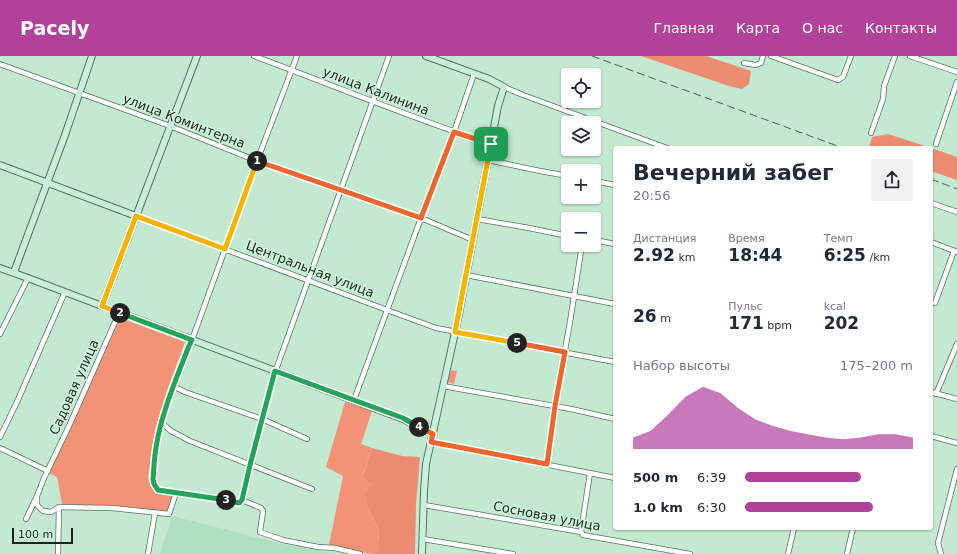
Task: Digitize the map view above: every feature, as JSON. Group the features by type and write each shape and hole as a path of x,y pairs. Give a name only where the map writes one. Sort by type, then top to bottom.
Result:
{"street":[{"path":"14,272 65,135 92,56"},
{"path":"102,306 197,56"},
{"name":"улица Калинина","path":"254,56 372,102 491,144"},
{"path":"297,56 192,340 173,386 156,448 153,479 158,490 239,503 242,500 275,371 389,56"},
{"path":"426,56 474,74 523,95 662,146"},
{"path":"744,63 756,65 761,63 763,56"},
{"path":"771,56 838,80 843,77 852,56"},
{"path":"871,133 883,99 884,86 894,56"},
{"path":"910,56 957,72"},
{"name":"улица Коминтерна","path":"0,64 170,126 257,161 421,218 473,240"},
{"path":"354,400 454,132 474,74"},
{"path":"936,144 957,82"},
{"path":"422,554 425,473 455,332 498,106 504,87"},
{"path":"488,160 540,172 561,175"},
{"name":"Центральная улица","path":"0,165 436,328 613,362"},
{"path":"601,182 613,185"},
{"path":"933,204 957,212"},
{"path":"477,219 561,235"},
{"path":"601,241 613,244"},
{"path":"933,243 955,251 935,303"},
{"path":"547,464 555,406 581,252"},
{"path":"0,268 403,418 433,434"},
{"path":"466,275 613,304"},
{"path":"0,334 28,278"},
{"path":"0,437 65,292"},
{"name":"Садовая улица","path":"26,519 119,313"},
{"path":"957,344 933,393 957,399"},
{"path":"173,386 185,392 262,419 307,439"},
{"path":"443,386 555,406 613,419"},
{"path":"162,423 171,431 190,441 312,489"},
{"path":"933,437 957,443"},
{"path":"431,442 613,478"},
{"path":"0,448 48,471"},
{"path":"941,554 938,543 957,469"},
{"path":"581,532 590,473"},
{"path":"37,496 37,505 43,511 51,512 59,507 112,508 169,514 176,493"},
{"path":"242,500 261,508 263,511 260,532 283,540 318,547 335,548 360,554"},
{"name":"Сосновая улица","path":"424,505 581,532 583,535 690,554"},
{"path":"58,554 59,507"},
{"path":"148,554 155,513"},
{"path":"788,554 794,530"},
{"path":"847,554 853,530"},
{"path":"423,539 513,554"}],"shaded area":[{"path":"641,56 706,56 751,71 749,84 742,89 729,86"},
{"path":"888,134 925,146 870,146 872,137"},
{"path":"933,149 957,157 957,180 933,172"},
{"path":"120,318 185,342 158,420 152,447 148,478 155,492 173,495 168,512 125,507 62,504 57,477 49,473"},
{"path":"451,370 457,371 454,384 448,382"},
{"path":"345,402 372,411 361,444 372,448 363,475 373,486 368,507 379,532 377,554 365,553 329,545 343,476 326,467"},
{"path":"372,448 402,456 420,457 416,504 415,554 377,554 379,532 368,507 365,493 373,486 363,476"},
{"path":"172,516 283,544 338,554 160,554"}],"railway":[{"path":"592,56 838,146"},
{"path":"933,180 957,189"}],"route":[{"path":"454,132 491,144 455,332 565,352 558,386 547,464 431,442 433,434 403,418 275,371 242,500 239,503 158,490 153,479 156,448 173,386 192,340 102,306 136,216 225,249 257,161 421,218 454,132"}]}
